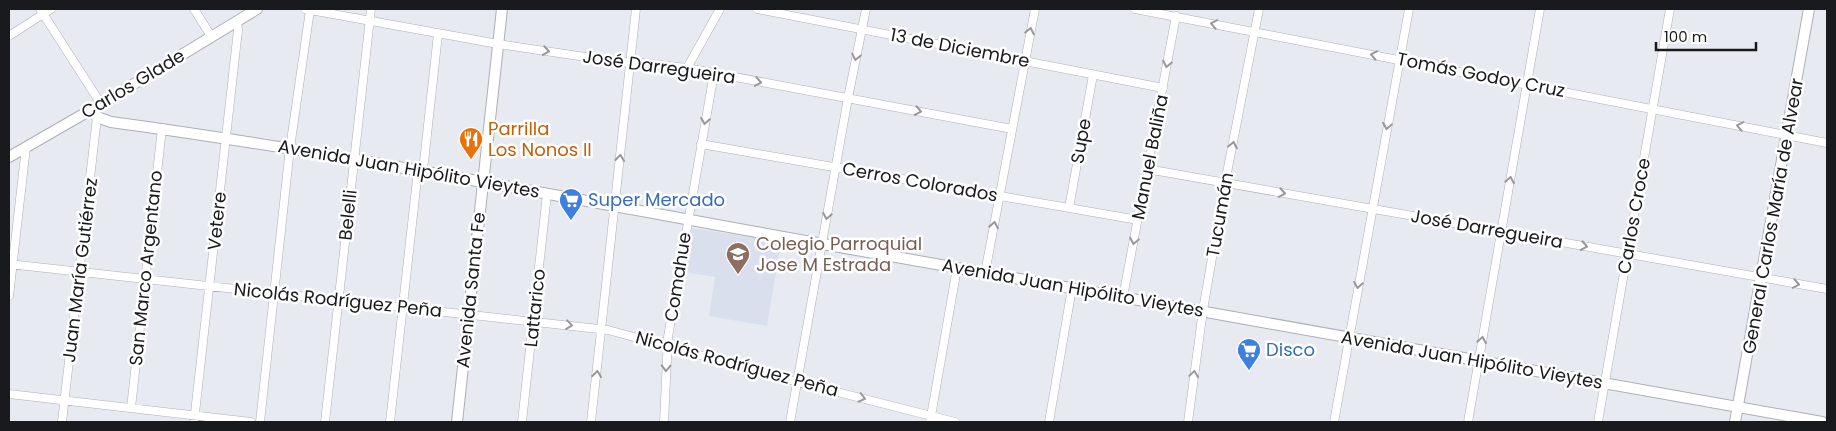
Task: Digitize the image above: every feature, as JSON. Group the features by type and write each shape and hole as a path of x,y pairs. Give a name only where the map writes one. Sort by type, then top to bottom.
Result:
{"street":[{"path":"9,36 42,11 51,9"},
{"path":"194,9 211,36"},
{"name":"Carlos Glade","path":"9,157 97,110 211,36 257,9"},
{"path":"260,422 276,293 290,148 308,9"},
{"name":"José Darregueira","path":"308,9 498,44 630,63 687,68 1012,129"},
{"name":"Belelli","path":"325,422 371,9"},
{"name":"Avenida Santa Fe","path":"457,422 502,9"},
{"path":"591,422 636,9"},
{"path":"687,68 720,9"},
{"name":"13 de Diciembre","path":"756,9 1162,88"},
{"path":"790,422 848,98 866,9"},
{"path":"986,273 1034,9"},
{"name":"Tomás Godoy Cruz","path":"1135,9 1827,143"},
{"name":"Tucumán","path":"1188,422 1203,310 1225,183 1259,9"},
{"path":"1334,422 1409,9"},
{"path":"1468,422 1540,9"},
{"name":"Carlos Croce","path":"1598,422 1670,9"},
{"name":"General Carlos María de Alvear","path":"1736,422 1808,9"},
{"path":"42,11 97,110"},
{"name":"Manuel Baliña","path":"1123,297 1176,16"},
{"name":"Vetere","path":"195,419 238,30 237,21"},
{"path":"390,422 417,180 424,162 438,34"},
{"name":"Comahue","path":"664,422 667,346 687,220 714,73"},
{"name":"Supe","path":"1069,208 1093,75"},
{"name":"Avenida Juan Hipólito Vieytes","path":"97,110 111,122 162,128 420,170 687,220 1203,310 1348,338 1822,422"},
{"name":"Juan María Gutiérrez","path":"62,422 97,110"},
{"name":"San Marco Argentano","path":"131,408 162,128"},
{"name":"Cerros Colorados","path":"701,144 1138,220"},
{"path":"9,296 11,264 26,147"},
{"name":"José Darregueira","path":"1147,169 1827,289"},
{"name":"Lattarico","path":"522,422 548,194"},
{"name":"Nicolás Rodríguez Peña","path":"11,264 602,329 930,419 956,422"},
{"path":"930,419 957,268"},
{"path":"1049,422 1072,288"},
{"path":"9,394 131,408 195,419 251,422"}],"shaded area":[{"name":"Colegio Parroquial Jose M Estrada","path":"692,228 781,242 767,326 709,316 715,277 685,272"}],"place":[{"name":"Parrilla Los Nonos ll","path":"471,160"},
{"name":"Super Mercado","path":"571,221"},
{"name":"Colegio Parroquial Jose M Estrada","path":"738,275"},
{"name":"Disco","path":"1249,371"}]}
